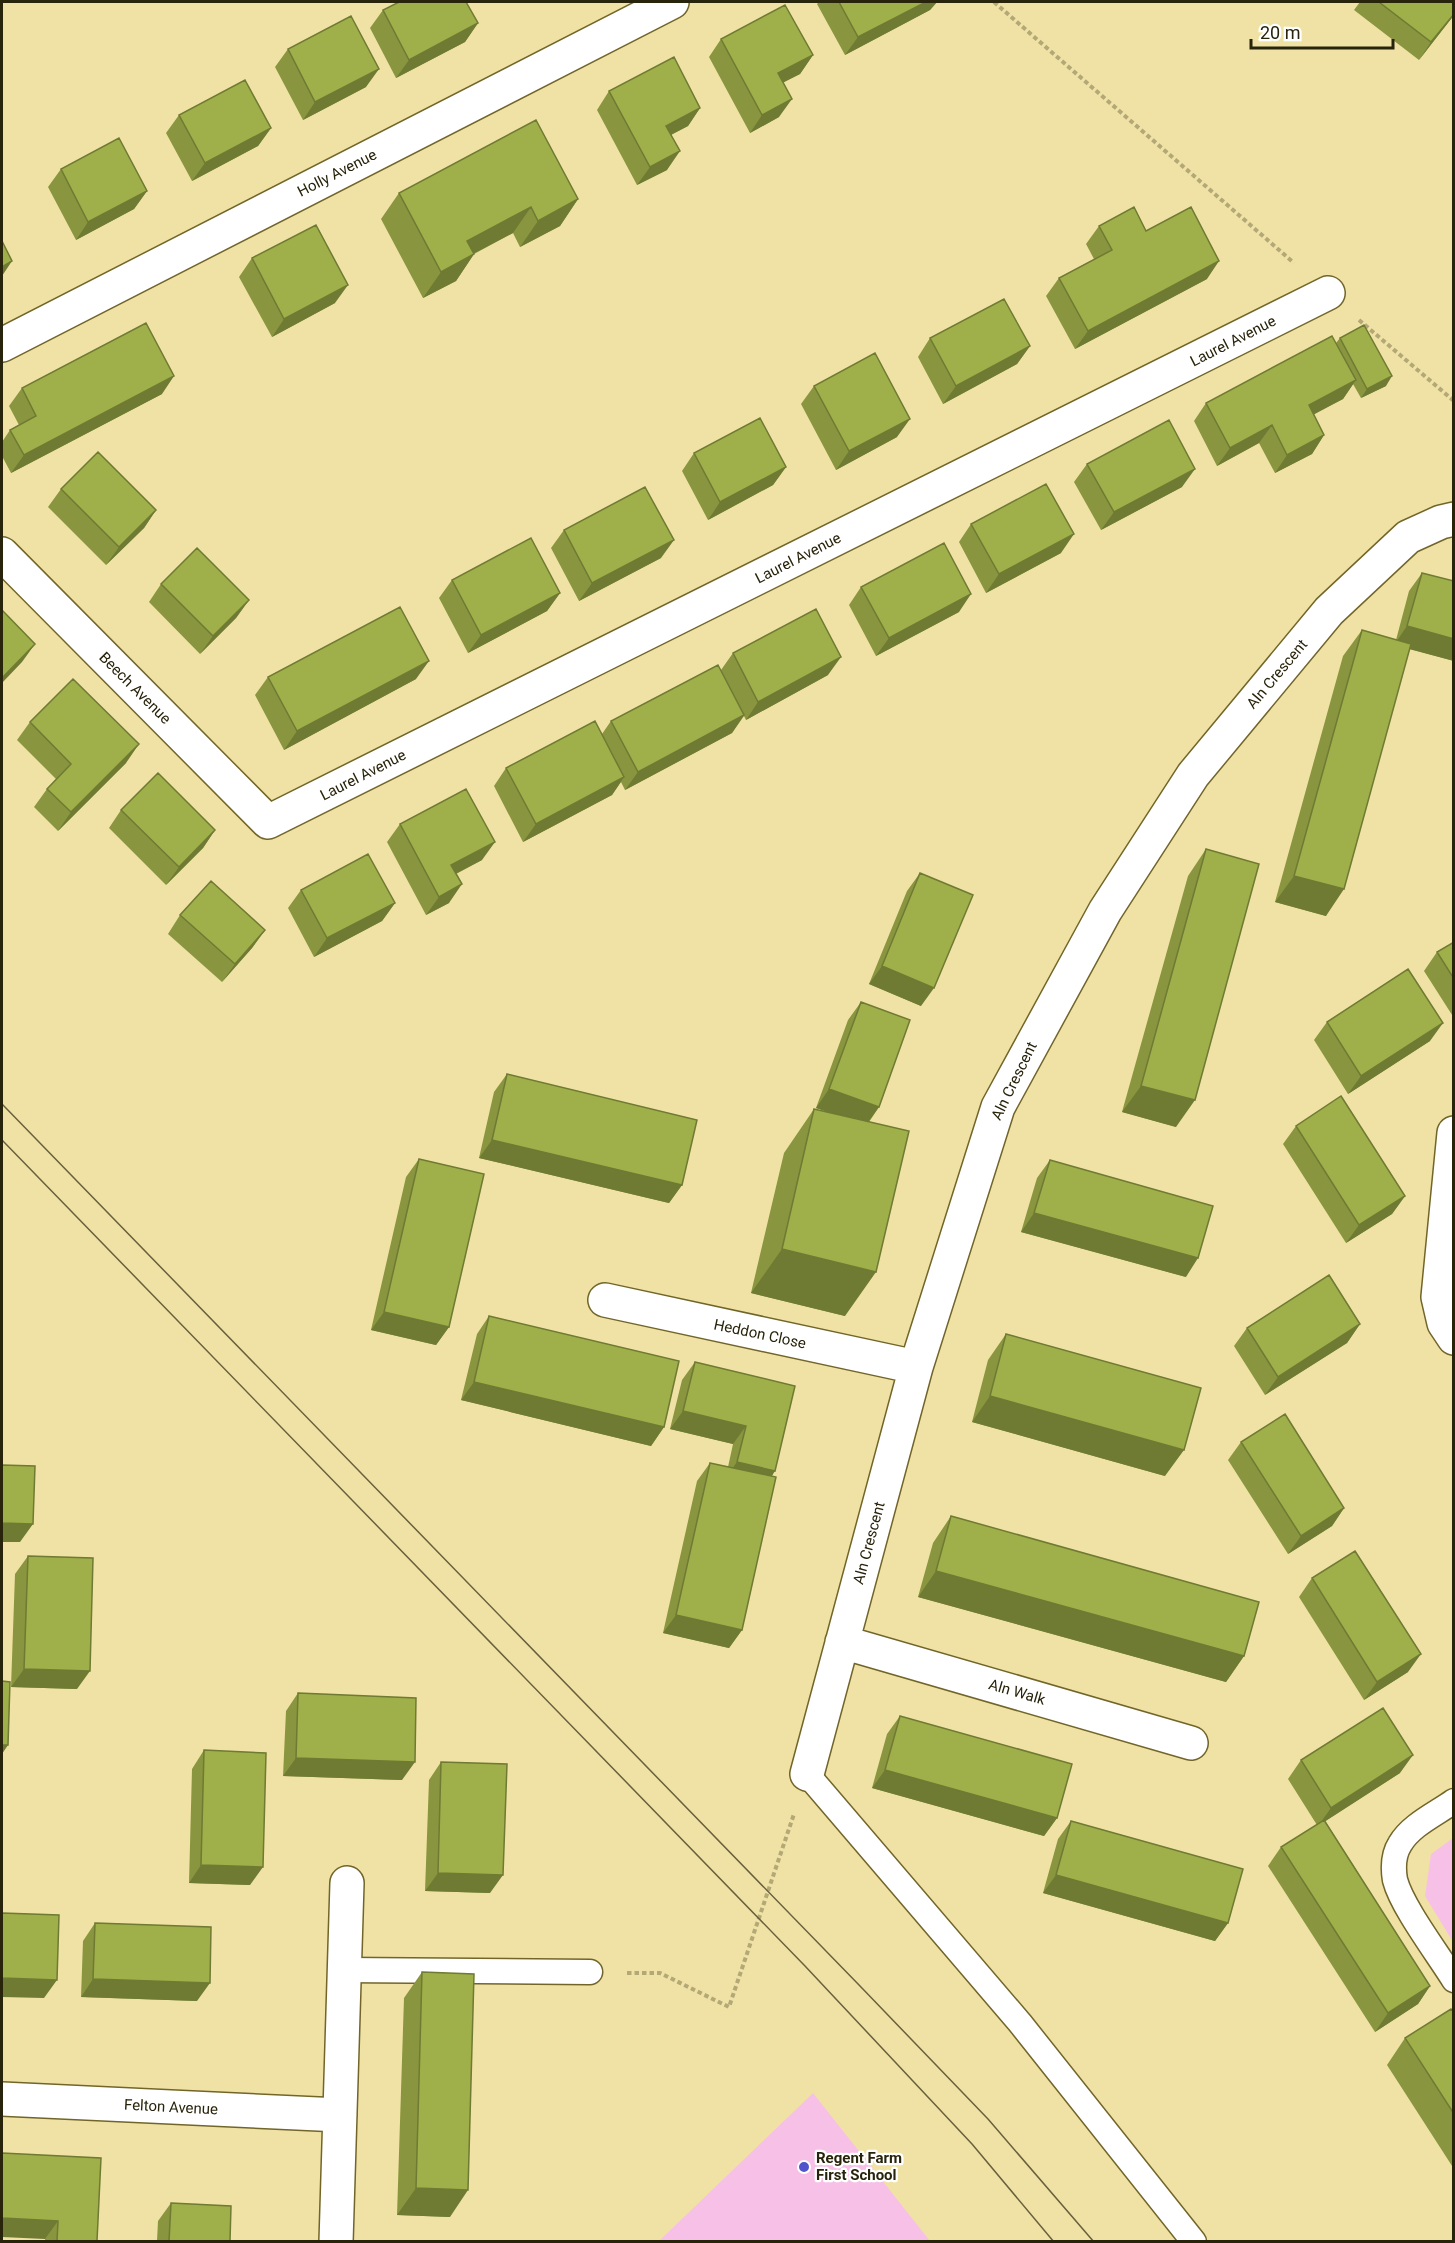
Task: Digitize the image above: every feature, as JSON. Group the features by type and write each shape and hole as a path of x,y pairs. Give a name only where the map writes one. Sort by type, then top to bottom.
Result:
{"street":[{"name":"Holly Avenue","path":"2,345 672,2"},
{"name":"Laurel Avenue","path":"268,822 1328,293"},
{"name":"Aln Crescent","path":"807,1774 916,1367 998,1107 1105,911 1193,775 1329,611 1408,537 1441,522 1454,519"},
{"name":"Beech Avenue","path":"2,554 268,822"},
{"path":"1454,1133 1438,1297 1444,1323 1454,1338"},
{"name":"Heddon Close","path":"605,1300 916,1367"},
{"name":"Aln Walk","path":"842,1642 1191,1743"},
{"path":"336,2241 347,1883"},
{"name":"Felton Avenue","path":"2,2098 340,2115"}],"lane":[{"path":"807,1774 1020,2023 1194,2241"},
{"path":"1454,1801 1414,1828 1400,1844 1394,1860 1395,1880 1404,1900 1454,1980"},
{"path":"344,1971 590,1972"}],"path":[{"path":"994,2 1454,401"},
{"path":"590,1972 660,1973 729,2007 807,1774"}],"shaded area":[{"path":"1453,1838 1453,1942 1425,1896 1431,1854"},
{"name":"Regent Farm First School","path":"813,2093 930,2241 659,2241"}],"building":[{"path":"399,2 466,2 478,23 409,60 383,10"},
{"path":"839,2 926,2 858,37"},
{"path":"1379,2 1454,2 1454,14 1431,42"},
{"path":"785,5 813,55 778,73 792,99 762,115 721,39"},
{"path":"351,16 379,69 315,102 288,49"},
{"path":"674,57 700,108 666,126 680,151 650,167 609,91"},
{"path":"245,80 271,128 205,163 179,115"},
{"path":"536,120 578,199 538,221 531,207 467,241 474,254 441,272 399,193"},
{"path":"119,138 147,191 88,222 61,169"},
{"path":"1134,207 1146,231 1191,207 1219,261 1088,331 1059,278 1112,250 1099,226"},
{"path":"316,225 348,285 284,319 252,258"},
{"path":"2,241 12,261 2,267"},
{"path":"1004,299 1030,346 956,386 930,338"},
{"path":"146,323 174,376 24,455 10,430 36,416 22,388"},
{"path":"1364,325 1392,376 1367,389 1340,338"},
{"path":"1332,336 1356,380 1309,405 1324,435 1287,455 1272,425 1230,448 1206,403"},
{"path":"875,353 910,419 849,451 814,386"},
{"path":"760,418 786,467 720,502 694,453"},
{"path":"1169,420 1195,469 1114,512 1087,464"},
{"path":"98,452 156,510 119,547 61,489"},
{"path":"1046,484 1074,534 999,574 971,524"},
{"path":"645,487 674,540 592,583 564,530"},
{"path":"531,538 560,593 481,635 452,580"},
{"path":"944,543 971,594 889,638 861,587"},
{"path":"197,548 249,600 213,636 161,584"},
{"path":"1422,573 1454,581 1454,639 1407,626"},
{"path":"400,607 429,661 297,731 268,677"},
{"path":"816,609 841,657 758,702 733,653"},
{"path":"2,610 35,644 2,678"},
{"path":"1362,630 1411,644 1344,889 1294,876"},
{"path":"718,665 744,715 638,772 611,721"},
{"path":"73,679 139,744 71,812 47,789 71,764 30,722"},
{"path":"595,721 624,777 536,824 506,768"},
{"path":"158,773 215,830 179,867 121,810"},
{"path":"466,789 495,842 451,865 462,884 439,897 400,824"},
{"path":"1206,849 1259,864 1195,1100 1141,1086"},
{"path":"368,854 395,903 327,938 301,890"},
{"path":"920,873 973,895 934,988 882,966"},
{"path":"211,881 265,930 235,964 180,915"},
{"path":"1454,942 1454,979 1437,952"},
{"path":"1408,969 1443,1023 1361,1076 1327,1022"},
{"path":"861,1002 910,1020 879,1107 829,1089"},
{"path":"507,1074 697,1120 682,1185 492,1140"},
{"path":"1341,1096 1405,1196 1359,1225 1296,1126"},
{"path":"814,1109 909,1131 876,1272 782,1249"},
{"path":"419,1159 484,1174 449,1327 384,1312"},
{"path":"1050,1160 1213,1206 1198,1258 1034,1213"},
{"path":"1329,1275 1360,1324 1278,1377 1247,1328"},
{"path":"489,1316 679,1361 664,1427 474,1382"},
{"path":"1006,1334 1201,1388 1184,1450 990,1396"},
{"path":"695,1362 795,1386 775,1471 737,1462 746,1426 683,1411"},
{"path":"1285,1414 1344,1508 1301,1536 1241,1442"},
{"path":"710,1463 776,1477 742,1630 676,1615"},
{"path":"2,1465 35,1466 33,1524 2,1523"},
{"path":"951,1516 1259,1602 1244,1656 936,1571"},
{"path":"1355,1551 1421,1654 1377,1682 1312,1578"},
{"path":"28,1556 93,1558 90,1671 24,1669"},
{"path":"2,1681 10,1682 8,1745 2,1745"},
{"path":"298,1693 416,1698 415,1762 296,1758"},
{"path":"1383,1708 1413,1755 1331,1808 1301,1760"},
{"path":"900,1716 1072,1764 1057,1818 885,1770"},
{"path":"204,1750 266,1753 263,1867 201,1865"},
{"path":"441,1762 507,1764 503,1875 438,1873"},
{"path":"1324,1820 1430,1986 1388,2013 1281,1847"},
{"path":"1071,1821 1243,1869 1228,1923 1056,1875"},
{"path":"2,1913 59,1915 57,1980 2,1978"},
{"path":"95,1923 211,1927 210,1983 93,1979"},
{"path":"422,1972 474,1974 468,2190 416,2188"},
{"path":"1451,2009 1454,2012 1454,2114 1405,2038"},
{"path":"2,2153 101,2158 97,2241 57,2241 58,2221 2,2218"},
{"path":"171,2203 231,2206 230,2241 169,2241"}],"tram line":[{"path":"2,1104 988,2119 1094,2242"},
{"path":"2,1140 805,1966 972,2144 1054,2242"}],"place":[{"name":"Regent Farm First School","path":"804,2167"}]}
